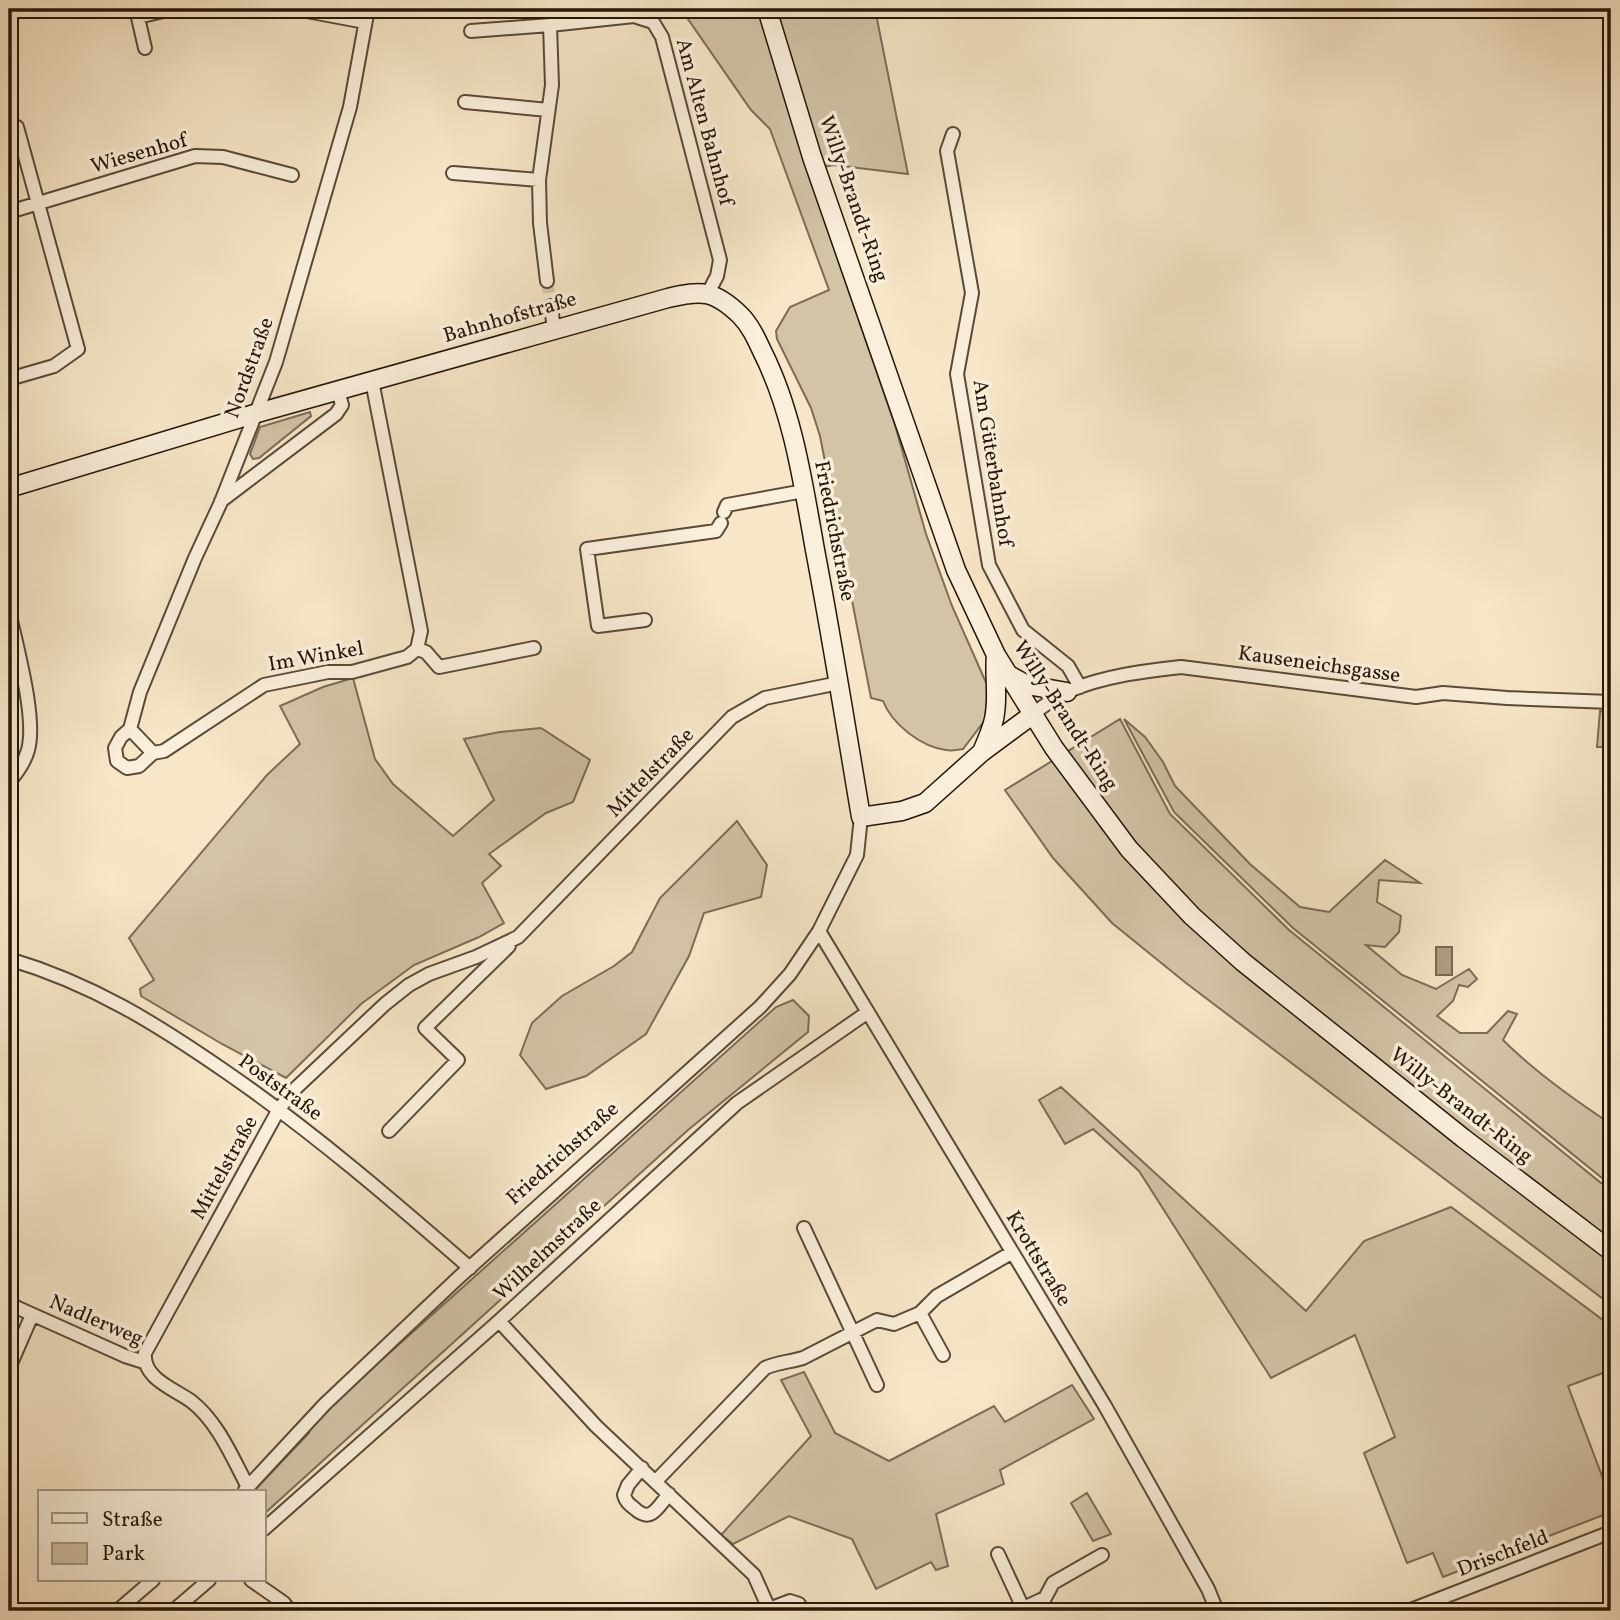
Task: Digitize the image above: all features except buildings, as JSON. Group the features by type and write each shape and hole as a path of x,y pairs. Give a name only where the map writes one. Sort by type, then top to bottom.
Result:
{"main road":[{"name":"Willy-Brandt-Ring","path":"767,9 812,157 951,558 977,619 996,654 1063,762 1129,849 1192,916 1243,962 1611,1251"},
{"name":"Bahnhofstraße","path":"9,488 338,390 702,292"},
{"name":"Friedrichstraße","path":"702,292 724,301 741,316 750,327 775,376 804,491 861,817"},
{"path":"982,752 995,716 996,654"},
{"path":"1007,674 1027,685 1073,689"},
{"path":"861,817 902,811 925,803 982,752 1032,715"}],"street":[{"path":"145,48 137,13 172,9"},
{"path":"296,9 366,15"},
{"name":"Nordstraße","path":"153,754 139,766 127,768 117,761 116,748 121,737 130,729 140,692 221,502 276,362 350,107 366,15"},
{"name":"Am Alten Bahnhof","path":"471,31 634,16 653,22 662,37 720,260 717,276 702,292"},
{"path":"547,281 540,223 539,180 552,85 550,25"},
{"path":"465,102 548,110"},
{"path":"9,379 54,366 78,349 17,127"},
{"name":"Am Güterbahnhof","path":"953,134 947,151 972,293 957,374 989,565 1023,630 1068,666 1073,689"},
{"name":"Wiesenhof","path":"9,212 195,156 223,158 292,175"},
{"path":"453,173 539,180"},
{"path":"551,306 554,330"},
{"path":"372,381 421,631 417,649 426,652 439,667 534,648"},
{"path":"221,502 336,414 342,405 338,390"},
{"path":"600,640 587,549 716,531 727,505 804,491"},
{"path":"9,611 26,691 28,749 9,782"},
{"path":"598,626 645,620"},
{"name":"Im Winkel","path":"153,754 164,751 264,685 328,671 352,672 407,657 417,649"},
{"name":"Kauseneichsgasse","path":"1032,715 1073,689 1152,670 1181,667 1416,697 1443,693 1611,702"},
{"name":"Mittelstraße","path":"389,1131 458,1060 425,1028 518,937 732,717 765,698 839,683"},
{"path":"130,729 153,754"},
{"name":"Friedrichstraße","path":"246,1490 325,1404 470,1268 760,1007 790,974 819,931 857,855 861,817"},
{"name":"Krottstraße","path":"819,931 1150,1483 1208,1589 1217,1611"},
{"name":"Mittelstraße","path":"144,1362 145,1353 279,1109 296,1088 385,1004 409,985 518,937"},
{"name":"Poststraße","path":"9,959 47,970 107,997 164,1029 279,1109 351,1164 470,1268"},
{"name":"Wilhelmstraße","path":"266,1527 499,1321 737,1103 867,1012"},
{"path":"804,1228 877,1385"},
{"path":"656,1481 760,1372 780,1361 790,1362 803,1358 877,1320 894,1325 920,1313 937,1296 1011,1253"},
{"name":"Nadlerweg","path":"9,1304 144,1362"},
{"path":"920,1313 943,1355"},
{"name":"Nadlerweg","path":"9,1368 32,1315"},
{"path":"499,1321 596,1426 754,1575 770,1610 790,1601 799,1604 802,1611"},
{"path":"144,1362 150,1373 193,1403 217,1429 246,1490"},
{"path":"642,1468 625,1490 628,1503 642,1516 646,1516 653,1513 669,1494"},
{"name":"Drischfeld","path":"1408,1611 1611,1532"},
{"path":"998,1554 1020,1610 1045,1598 1053,1583 1102,1555"},
{"path":"117,1611 151,1582"},
{"path":"173,1611 207,1582"},
{"path":"254,1582 284,1603 290,1611"}],"green space":[{"path":"681,9 875,9 908,174 834,165 807,170 895,425 926,534 952,606 988,687 985,720 963,749 936,748 917,739 900,726 883,701 871,698 820,436 811,408 777,339 776,331 790,307 829,290 770,129 751,110"},
{"path":"310,412 311,416 259,458 253,459 250,454 260,427"},
{"path":"353,678 375,759 393,784 453,836 494,800 464,739 541,728 590,760 573,802 546,813 489,854 501,866 482,883 504,923 479,937 414,965 361,1004 286,1078 141,996 140,989 154,980 129,938 267,775 300,744 280,706 323,687"},
{"path":"1600,711 1611,712 1611,747 1597,747"},
{"path":"1120,719 1170,814 1289,930 1601,1183 1611,1183 1611,1305 1186,983 1112,923 1053,858 1005,790"},
{"path":"1124,719 1145,737 1163,762 1175,786 1250,864 1300,907 1329,912 1385,860 1420,883 1379,880 1377,902 1401,916 1399,932 1385,947 1366,945 1402,975 1436,989 1469,969 1477,979 1468,987 1459,985 1453,1001 1437,1016 1460,1033 1487,1033 1508,1011 1517,1014 1503,1040 1555,1085 1611,1124 1611,1177 1602,1178 1293,928 1174,812"},
{"path":"737,821 767,865 761,897 704,913 689,956 646,1034 586,1076 546,1089 520,1055 532,1023 562,996 614,966 632,952 660,898"},
{"path":"793,1000 809,1016 808,1032 688,1130 266,1512 266,1490 255,1490 309,1433 308,1428 329,1407 776,1007"},
{"path":"1061,1087 1306,1311 1364,1241 1451,1207 1611,1326 1611,1370 1568,1386 1611,1500 1611,1512 1443,1577 1433,1553 1407,1563 1364,1453 1395,1437 1355,1335 1271,1378 1139,1171 1093,1129 1065,1144 1039,1100"},
{"path":"804,1372 835,1433 889,1461 994,1406 1005,1422 1072,1385 1094,1419 1000,1470 1004,1484 936,1514 948,1566 936,1570 931,1562 876,1589 852,1539 789,1516 733,1544 721,1535 811,1436 781,1380"},
{"path":"1087,1493 1111,1534 1093,1541 1071,1503"}],"shaded area":[{"path":"1436,947 1452,947 1452,975 1436,975"}],"tunnel":[{"path":"547,281 551,306"}]}
